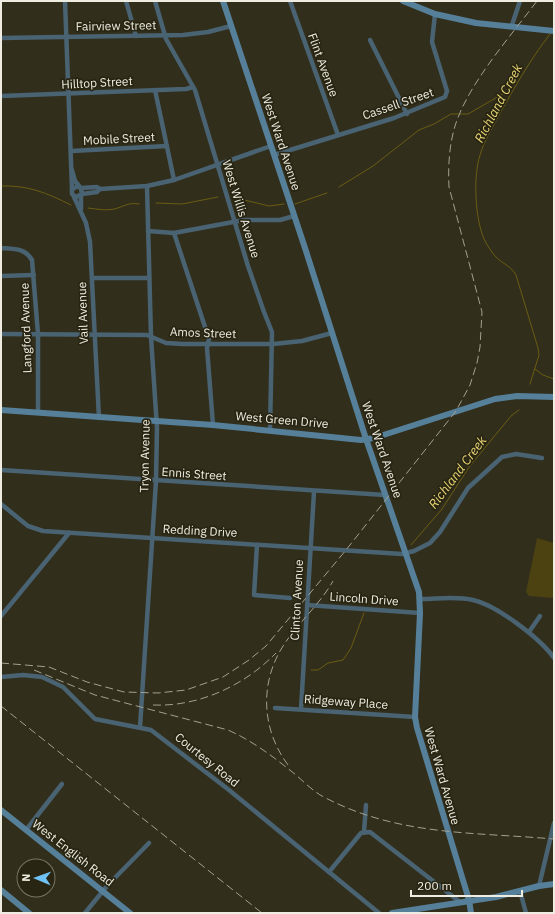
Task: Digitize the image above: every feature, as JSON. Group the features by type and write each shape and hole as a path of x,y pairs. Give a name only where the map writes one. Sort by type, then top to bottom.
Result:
{"street":[{"path":"65,1 72,189 80,187 97,187 100,189 147,186 174,180 218,166 271,146"},
{"path":"126,1 136,36"},
{"name":"West Willis Avenue","path":"155,1 164,34 194,87 258,298 271,327 273,344 270,430"},
{"name":"West Ward Avenue","path":"223,1 366,439 421,599 415,717 427,766 469,900 471,913"},
{"name":"Flint Avenue","path":"290,1 338,135"},
{"path":"403,1 435,14 476,23 512,25 554,31"},
{"path":"512,25 520,1"},
{"name":"Cassell Street","path":"274,155 407,114 441,100 447,94 432,42 435,14"},
{"name":"Fairview Street","path":"1,38 196,34 232,26"},
{"path":"370,40 407,114"},
{"name":"Hilltop Street","path":"1,96 186,89 194,87"},
{"path":"155,90 174,180"},
{"name":"Mobile Street","path":"71,151 167,146"},
{"path":"72,170 80,187"},
{"name":"Tryon Avenue","path":"140,727 156,481 156,421 151,337 147,186"},
{"name":"Vail Avenue","path":"80,187 81,209"},
{"name":"Vail Avenue","path":"72,189 71,192 81,209 90,242 99,418"},
{"path":"74,196 97,192 100,189"},
{"path":"148,231 174,233 234,221 252,219 280,220 294,216"},
{"path":"174,233 208,339 213,425"},
{"name":"Langford Avenue","path":"1,248 21,250 32,260 38,334 38,412"},
{"path":"1,276 34,275"},
{"path":"92,278 149,278"},
{"name":"Amos Street","path":"1,334 147,335 166,343 273,344 302,341 332,333"},
{"name":"West Green Drive","path":"1,410 213,425 366,439 495,399 517,396 554,397"},
{"path":"406,553 430,543 440,532 468,488 502,457 516,454 542,458"},
{"name":"Ennis Street","path":"1,470 314,492 385,495"},
{"name":"Clinton Avenue","path":"301,709 314,492"},
{"name":"Redding Drive","path":"1,504 32,528 68,533 406,553"},
{"path":"1,616 68,533"},
{"path":"257,544 254,595 290,598"},
{"path":"421,599 475,600 529,632 546,647 554,658"},
{"name":"Lincoln Drive","path":"307,605 420,613"},
{"path":"529,632 540,616"},
{"name":"Courtesy Road","path":"1,677 23,675 42,677 62,687 96,719 151,730 166,740 379,913"},
{"name":"Ridgeway Place","path":"275,708 415,717"},
{"path":"26,830 62,784"},
{"path":"329,872 348,847 364,832 366,805"},
{"name":"West English Road","path":"1,810 130,913"},
{"path":"539,886 554,823"},
{"path":"364,832 374,834 460,902"},
{"path":"85,913 103,891 150,843"},
{"path":"392,913 407,912 554,884"},
{"path":"1,890 29,913"},
{"path":"520,891 526,913"}],"shaded area":[{"path":"537,538 554,543 554,598 529,596 526,592"}],"waterway":[{"name":"Richland Creek","path":"530,384 539,355 538,348 516,275 512,269 494,255 484,239 477,209 476,174 480,155 488,135 522,74 550,34"},
{"path":"339,187 373,166 419,130 434,124 451,114 468,114 513,88"},
{"path":"1,186 29,188 71,205"},
{"path":"295,204 327,193"},
{"path":"156,203 182,204 218,197"},
{"path":"232,197 269,206 284,204"},
{"path":"88,208 108,210 128,204 139,204"},
{"path":"535,369 543,375 554,379"},
{"name":"Richland Creek","path":"411,545 442,509 469,467 511,416 519,410"},
{"name":"Richland Creek","path":"311,670 318,670 328,663 343,660 351,648 364,613"}],"railway":[{"path":"1,663 49,667 87,682 124,692 158,693 186,690 223,677 249,660 266,646 346,550 456,411 470,385 480,347 482,312 449,187 451,141 461,110 480,77 537,1"},
{"path":"288,765 272,736 268,721 267,689 271,673 285,643 333,581"},
{"path":"153,705 170,705 187,702 219,692 250,675 276,653"},
{"path":"34,670 95,695 228,730 264,750 322,796 350,809 378,819 435,830 554,839"},
{"path":"1,706 262,913"}]}
